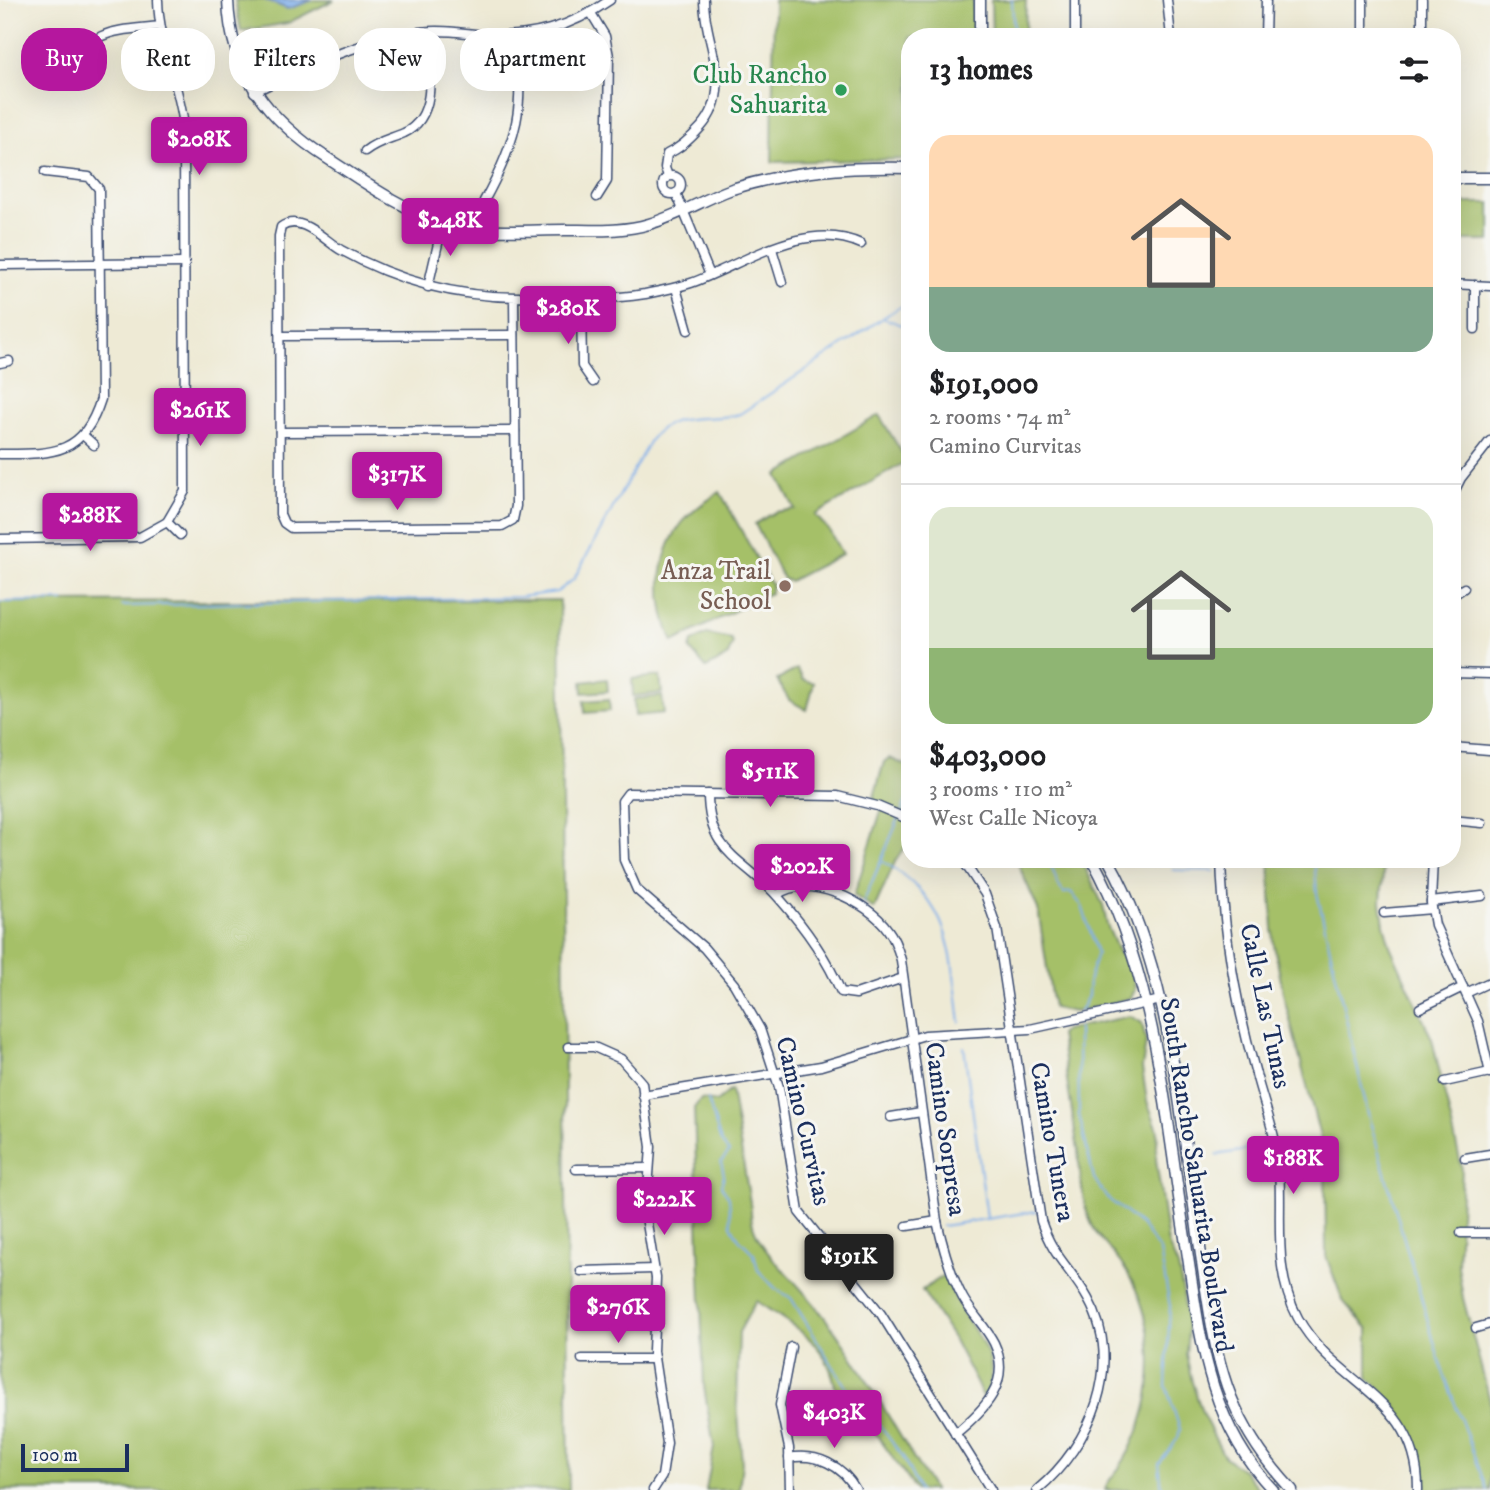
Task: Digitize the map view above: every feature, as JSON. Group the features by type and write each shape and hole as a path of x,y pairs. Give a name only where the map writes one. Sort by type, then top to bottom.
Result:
{"street":[{"path":"0,539 128,538 150,533 167,522 185,491 184,127 181,104 160,26 158,0"},
{"path":"228,0 237,59 254,92 303,142 382,194 443,222 484,230 599,230 646,225 684,212 728,191 776,176 837,167 901,168"},
{"path":"555,28 591,13 610,0"},
{"path":"668,176 665,168 667,154 693,136 717,103 719,86 704,0"},
{"path":"980,0 980,28"},
{"path":"1075,0 1075,28"},
{"path":"1167,0 1170,28"},
{"path":"1265,28 1266,0"},
{"path":"1363,0 1363,28"},
{"path":"1422,0 1422,28"},
{"path":"591,13 604,36 609,56 607,181 597,197"},
{"path":"107,35 160,26"},
{"path":"254,92 306,67 354,51"},
{"path":"365,151 377,142 407,137 426,107 429,91"},
{"path":"484,201 507,159 515,131 517,91"},
{"path":"0,454 54,452 70,447 84,436 94,421 101,399 99,197 95,182 89,177 45,172"},
{"path":"668,176 675,176 681,181 681,188 676,193 669,194 663,188 663,181 668,176"},
{"path":"1461,178 1490,178"},
{"path":"676,193 710,275"},
{"path":"428,287 443,222"},
{"path":"514,298 516,506 513,520 508,524 291,528 284,523 281,514 279,236 281,227 286,223 299,223 375,268 428,287 482,297 581,298 633,295 676,288 772,249 803,240 832,236 846,237 861,244"},
{"path":"772,249 782,282"},
{"path":"0,265 185,263"},
{"path":"1461,284 1490,286"},
{"path":"1475,285 1475,329"},
{"path":"676,288 688,330"},
{"path":"581,298 582,366 593,382"},
{"path":"280,336 514,335"},
{"path":"280,432 515,431"},
{"path":"84,436 94,445"},
{"path":"1461,471 1490,441"},
{"path":"167,522 180,535"},
{"path":"1461,673 1490,674"},
{"path":"1461,748 1489,750"},
{"name":"Camino Curvitas","path":"708,794 639,792 624,796 621,810 624,860 629,877 648,902 704,948 734,984 760,1029 776,1074 799,1212 868,1296 991,1490"},
{"path":"901,816 877,806 837,796 708,794 709,816 719,842 777,895 809,937 845,995 856,994 903,978"},
{"path":"1461,821 1482,823"},
{"name":"Camino Tunera","path":"967,868 991,908 1001,950 1041,1221 1054,1253 1089,1301 1100,1329 1104,1354 1101,1390 1083,1434 1063,1467 1037,1490"},
{"name":"South Rancho Sahuarita Boulevard","path":"1096,868 1126,930 1148,1003 1207,1373 1215,1398 1239,1448 1273,1490"},
{"name":"South Rancho Sahuarita Boulevard","path":"1112,868 1138,924 1161,1000 1221,1372 1245,1431 1292,1490"},
{"name":"Calle Las Tunas","path":"1221,868 1222,896 1232,973 1277,1152 1278,1245 1286,1290 1304,1329 1322,1352 1371,1390 1400,1424 1412,1452 1418,1490"},
{"path":"1433,868 1431,906 1441,940 1478,1020 1490,1072 1446,1082"},
{"name":"Camino Sorpresa","path":"777,895 787,887 809,885 834,892 876,917 896,943 937,1221 953,1277 963,1298 994,1344 998,1359 999,1378 993,1396 979,1414 955,1434"},
{"path":"1384,913 1482,896"},
{"path":"1420,1007 1490,982"},
{"path":"643,1095 821,1066 938,1032 1048,1026 1161,1000"},
{"path":"568,1047 594,1047 621,1059 642,1083 651,1147 646,1217 654,1269 654,1359 667,1444 662,1476 653,1490"},
{"path":"891,1118 921,1112"},
{"path":"1465,1158 1490,1154"},
{"path":"576,1169 649,1168"},
{"path":"907,1226 937,1221"},
{"path":"1461,1233 1490,1233"},
{"path":"581,1271 654,1269"},
{"path":"1476,1328 1490,1324"},
{"path":"790,1490 789,1458 780,1405 791,1348"},
{"path":"582,1359 654,1359"},
{"path":"789,1458 806,1455 822,1460 848,1475 856,1490"}],"green space":[{"path":"235,0 334,0 288,23 240,28"},
{"name":"Club Rancho Sahuarita","path":"774,0 973,0 973,28 901,28 901,159 772,162"},
{"path":"991,0 1026,0 1025,28 992,28"},
{"path":"1461,203 1490,203 1490,241 1461,241"},
{"path":"879,415 901,451 901,465 815,515 829,530 842,554 790,581 783,579 755,524 775,512 795,509 777,475"},
{"path":"720,492 772,586 770,593 673,642 661,597 667,551 686,518"},
{"path":"560,600 569,1490 0,1490 0,602"},
{"path":"707,634 731,639 733,643 727,657 706,668 690,649 692,642"},
{"path":"797,669 803,680 814,683 807,710 789,700 777,680"},
{"path":"660,676 662,693 633,696 632,679"},
{"path":"607,679 608,691 583,693 582,682"},
{"path":"662,696 664,713 635,716 634,699"},
{"path":"609,699 610,711 585,713 584,701"},
{"path":"889,758 901,763 901,853 874,909 854,895 882,808 872,804 884,762"},
{"path":"1020,868 1085,868 1103,905 1107,925 1118,951 1133,973 1135,990 1131,998 1075,1012 1053,1008 1038,909"},
{"path":"1270,868 1383,868 1381,902 1384,925 1390,946 1432,1039 1462,1169 1458,1266 1463,1298 1490,1401 1490,1490 1426,1490 1421,1457 1409,1428 1392,1401 1368,1378 1368,1329 1343,1301 1326,1256 1325,1156 1284,997 1274,945"},
{"path":"1130,1016 1142,1023 1146,1042 1142,1068 1147,1101 1158,1130 1156,1159 1168,1244 1178,1267 1183,1292 1188,1331 1186,1354 1192,1382 1203,1415 1224,1456 1244,1471 1259,1490 1105,1490 1130,1450 1142,1420 1151,1373 1151,1356 1146,1322 1136,1291 1120,1262 1096,1233 1086,1209 1060,1035 1065,1030"},
{"path":"731,1090 752,1220 760,1242 838,1335 934,1490 916,1490 863,1416 837,1412 832,1372 815,1344 756,1301 739,1332 737,1402 742,1463 739,1490 706,1490 714,1447 704,1387 694,1108 701,1099 716,1102"},
{"path":"945,1275 989,1356 991,1376 984,1398 953,1338 922,1290"}],"water":[{"path":"265,0 313,0 288,9"}],"waterway":[{"path":"1012,0 1014,28"},
{"path":"884,317 901,307"},
{"path":"122,606 520,597 557,592 574,579 650,440 659,430 680,420 740,414 883,318 901,325"},
{"path":"0,602 63,601"},
{"path":"863,903 899,818"},
{"path":"882,861 923,893 935,911 950,950 960,1022"},
{"path":"1052,868 1064,893 1071,892 1082,906 1097,953 1089,979 1088,996 1080,1011"},
{"path":"1315,868 1317,893 1369,1118 1441,1366 1487,1490"},
{"path":"1173,870 1214,871"},
{"path":"1078,1027 1079,1115 1094,1178 1106,1197 1141,1225 1160,1251 1170,1306 1166,1386 1180,1429 1178,1438 1159,1464 1162,1490"},
{"path":"964,1047 987,1218"},
{"path":"708,1100 721,1142 729,1152 721,1162 724,1175 721,1186 729,1197 731,1225 739,1239 754,1254 758,1270 775,1288 791,1298 849,1392 869,1411 903,1457 919,1490"},
{"path":"1216,1155 1271,1146"},
{"path":"942,1226 1037,1211"}],"place":[{"name":"Club Rancho Sahuarita","path":"841,90"},
{"name":"Anza Trail School","path":"785,586"}]}
